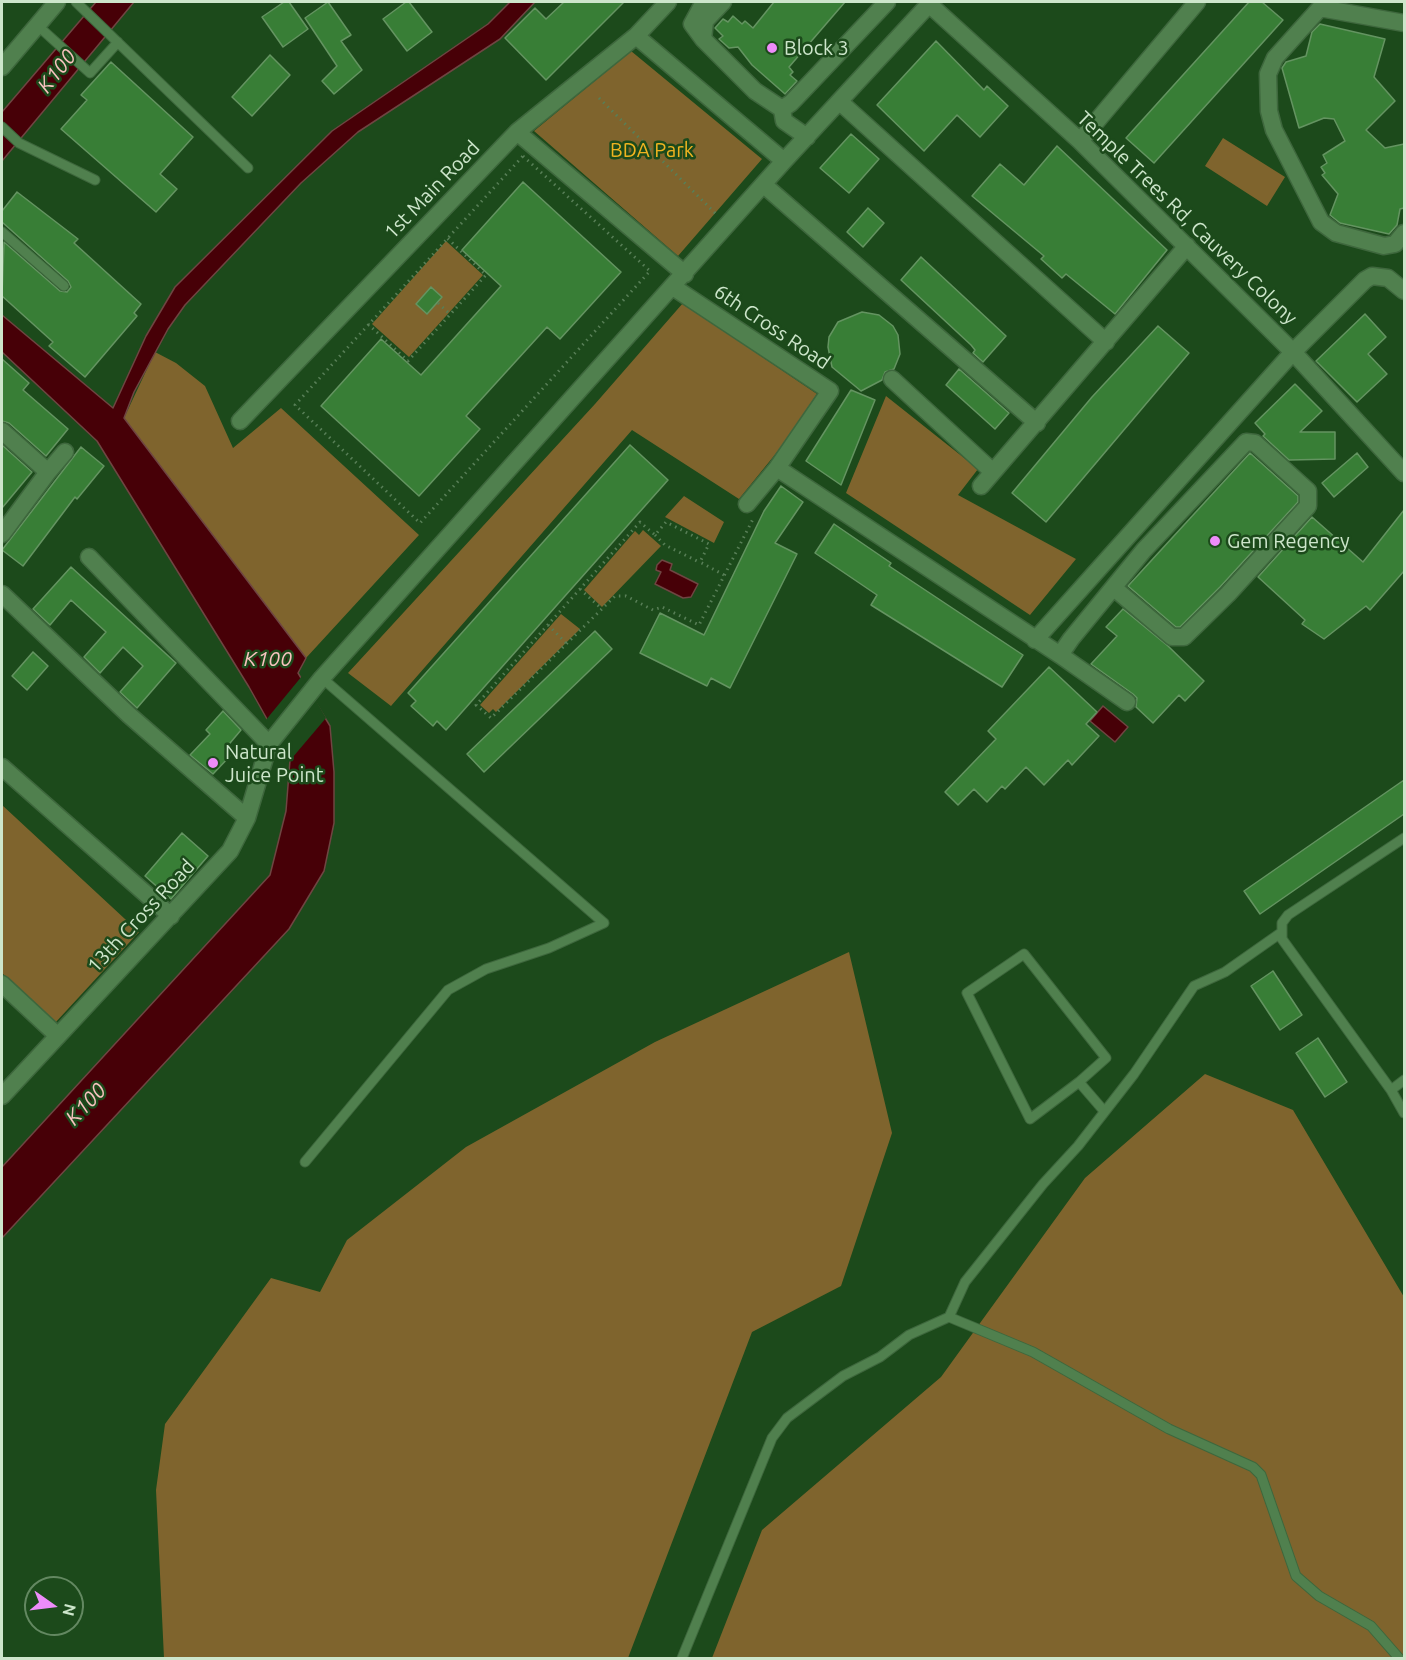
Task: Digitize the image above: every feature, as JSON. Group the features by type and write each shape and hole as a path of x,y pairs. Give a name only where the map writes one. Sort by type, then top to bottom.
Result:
{"street":[{"path":"2,67 57,2"},
{"name":"1st Main Road","path":"240,421 517,132 636,36 668,2"},
{"path":"704,2 692,24 703,39 755,91 782,109 784,121 807,138"},
{"path":"703,39 705,21 723,2"},
{"path":"782,109 791,103 887,2"},
{"path":"1080,141 1197,2"},
{"path":"90,557 271,742 322,678 784,161 930,3"},
{"name":"Temple Trees Rd, Cauvery Colony","path":"930,3 1080,141 1293,352 1404,473"},
{"path":"1404,22 1320,8 1275,58 1268,75 1269,111 1274,130 1321,222 1336,233 1384,246 1395,244 1404,233"},
{"path":"636,36 784,161"},
{"path":"840,102 1106,342"},
{"path":"517,132 685,274"},
{"path":"764,185 1036,423"},
{"path":"981,486 1186,246"},
{"path":"1035,640 1293,352 1365,280 1380,275 1398,284 1404,291"},
{"name":"6th Cross Road","path":"673,287 830,391 777,468"},
{"path":"892,379 993,472"},
{"path":"2,431 48,472"},
{"path":"1060,655 1144,550 1248,441 1255,443 1308,491 1308,506 1228,594 1184,637 1172,637 1114,588"},
{"path":"2,534 65,452"},
{"path":"747,510 777,468 1060,655 1127,702"},
{"path":"2,594 129,715 247,818"},
{"name":"13th Cross Road","path":"2,1096 230,851 247,818 271,742"},
{"path":"2,766 171,916"},
{"path":"2,984 58,1036"}],"lane":[{"path":"76,2 248,168"},
{"path":"37,25 90,73 118,42"},
{"path":"2,127 19,143 95,180"},
{"path":"2,232 64,286"},
{"path":"305,1162 448,990 486,969 549,948 604,923 322,678"},
{"path":"1404,838 1288,915 1282,923 1282,939 1404,1113"},
{"path":"682,1659 772,1438 788,1418 843,1376 880,1358 909,1335 949,1317 965,1282 1104,1111 1194,986 1225,972 1282,932"},
{"path":"1024,954 1106,1058 1079,1082 1030,1119 967,993 1024,954"},
{"path":"1390,1090 1404,1080"},
{"path":"1079,1082 1104,1111"},
{"path":"949,1317 1033,1352 1169,1429 1253,1467 1261,1475 1296,1576 1319,1596 1371,1626 1399,1659"}],"path":[{"path":"599,99 728,226"},
{"path":"523,156 650,271 420,523 295,405 368,324 523,156"},
{"path":"368,324 408,361 486,274 446,237"},
{"path":"438,303 450,314"},
{"path":"724,575 665,545 640,522 476,705 491,718 615,597 626,596 653,610 662,607 699,625 753,519 747,510"},
{"path":"655,535 666,522 709,544 700,562"},
{"path":"580,589 602,609"},
{"path":"548,625 567,644"}],"green space":[{"name":"BDA Park","path":"631,51 762,159 678,256 534,131"},
{"path":"1223,138 1285,177 1267,206 1205,166"},
{"path":"446,241 483,275 409,357 372,324"},
{"path":"683,303 817,394 782,446 739,499 632,430 391,706 348,673 595,404"},
{"path":"155,352 176,363 205,386 233,448 281,408 419,535 306,658 124,418"},
{"path":"886,396 978,469 958,495 1076,559 1030,615 846,493"},
{"path":"684,496 724,522 714,543 665,517"},
{"path":"643,530 661,546 602,607 584,590 635,531 639,535"},
{"path":"561,614 580,629 496,712 493,709 489,713 480,705"},
{"path":"2,805 139,932 55,1023 2,973"},
{"path":"849,952 892,1133 841,1286 752,1332 628,1658 164,1658 156,1490 165,1424 271,1278 320,1292 347,1240 466,1147 655,1042"},
{"path":"1205,1074 1293,1110 1404,1297 1404,1658 712,1658 762,1530 941,1377 1085,1178"}],"water":[{"name":"K100","path":"96,2 134,2 2,161 2,112"},
{"name":"K100","path":"510,2 535,2 500,39 358,132 301,183 185,305 168,329 134,392 124,418 306,658 298,673 330,726 334,772 334,823 324,871 289,929 2,1238 2,1167 270,875 286,811 290,760 249,687 97,441 2,352 2,315 113,408 146,336 175,287 332,131 488,24"},
{"path":"662,560 672,564 670,570 698,584 691,597 683,598 655,584 661,572 656,570 657,565"},
{"path":"1103,706 1128,727 1115,742 1090,721"}],"pier":[{"path":"302,676 326,718 287,764 265,721"}],"building":[{"path":"284,2 289,2 308,29 283,47 262,17"},
{"path":"328,2 351,35 341,41 362,70 334,94 322,81 337,66 305,18"},
{"path":"409,2 432,32 407,51 383,19"},
{"path":"564,2 624,2 546,80 505,38 535,8 546,19"},
{"name":"Block 3","path":"774,2 845,2 789,67 793,72 790,75 797,81 785,94 752,65 738,47 729,48 719,39 723,36 715,28 723,19 728,22 733,16 742,24 745,21 753,28"},
{"path":"1249,2 1262,2 1283,20 1154,163 1126,138"},
{"path":"1320,24 1385,39 1374,77 1395,101 1366,130 1385,148 1404,144 1404,208 1400,209 1397,225 1389,234 1340,223 1330,215 1338,194 1322,175 1325,173 1321,167 1327,163 1323,155 1345,141 1334,119 1324,118 1299,128 1282,68 1286,62 1306,56 1312,32"},
{"path":"936,41 984,90 987,86 1008,106 980,137 957,115 924,151 877,105"},
{"path":"270,55 290,75 252,116 232,97"},
{"path":"111,62 193,137 160,174 177,189 156,212 61,129 87,100 81,95"},
{"path":"851,134 879,159 849,193 820,168"},
{"path":"1057,146 1167,250 1115,314 1066,274 1062,278 1041,259 1044,256 972,196 1000,164 1024,185"},
{"path":"523,182 621,272 560,339 547,327 466,416 480,429 419,496 321,406 381,339 421,375 501,286 462,250"},
{"path":"17,192 78,239 74,243 141,304 134,313 137,316 85,377 49,346 53,342 2,296 4,242 60,291 67,292 71,287 68,281 2,222 2,211"},
{"path":"868,208 884,223 863,247 847,232"},
{"path":"921,257 1006,336 983,362 973,353 975,350 971,345 901,280"},
{"path":"431,287 442,297 427,314 416,304"},
{"path":"862,312 879,315 893,326 898,335 900,354 894,369 885,372 882,380 861,391 832,367 828,347 829,337 838,322"},
{"path":"1365,314 1386,337 1368,354 1387,374 1357,402 1316,361"},
{"path":"1158,326 1189,353 1046,522 1012,493 1092,397"},
{"path":"2,359 29,383 23,390 68,429 46,456 9,423 2,421"},
{"path":"959,369 1009,413 995,429 946,385"},
{"path":"1295,384 1322,411 1300,432 1335,432 1335,459 1289,460 1263,436 1265,434 1255,423"},
{"path":"851,390 875,400 841,485 806,461"},
{"path":"2,445 32,472 2,508"},
{"path":"630,445 668,480 446,730 437,721 433,726 411,706 416,701 408,693"},
{"path":"81,447 104,466 77,499 75,497 23,566 2,550"},
{"name":"Gem Regency","path":"1250,453 1298,496 1298,502 1220,587 1180,627 1176,627 1128,586"},
{"path":"1357,453 1368,467 1334,497 1322,483"},
{"path":"781,486 803,502 775,543 797,554 730,688 711,678 707,686 640,653 660,613 704,635 764,511"},
{"path":"1404,510 1404,571 1370,610 1366,606 1324,639 1302,624 1305,620 1258,577 1312,517 1363,562"},
{"path":"834,524 891,563 889,566 1023,655 1002,687 871,605 877,595 815,553"},
{"path":"71,567 176,663 137,708 120,692 143,666 123,647 100,673 84,657 106,632 71,600 50,625 33,609"},
{"path":"1123,609 1168,646 1204,681 1185,701 1179,695 1153,723 1136,707 1137,698 1133,694 1091,664 1117,636 1106,627"},
{"path":"595,631 612,649 484,772 467,754"},
{"path":"33,652 48,666 27,690 12,676"},
{"path":"1049,667 1097,712 1086,724 1099,736 1072,765 1068,760 1044,785 1026,767 1005,789 1002,786 987,802 974,789 958,805 945,792 996,739 988,731"},
{"path":"223,711 241,730 225,749 231,755 213,774 190,755 210,734 206,730"},
{"path":"1404,780 1404,814 1260,914 1244,891"},
{"path":"182,833 208,856 171,899 145,876"},
{"path":"1273,971 1302,1015 1280,1030 1251,986"},
{"path":"1318,1038 1347,1082 1325,1097 1296,1053"}],"place":[{"name":"Block 3","path":"772,48"},
{"name":"Gem Regency","path":"1215,541"},
{"name":"Natural Juice Point","path":"213,763"}]}
